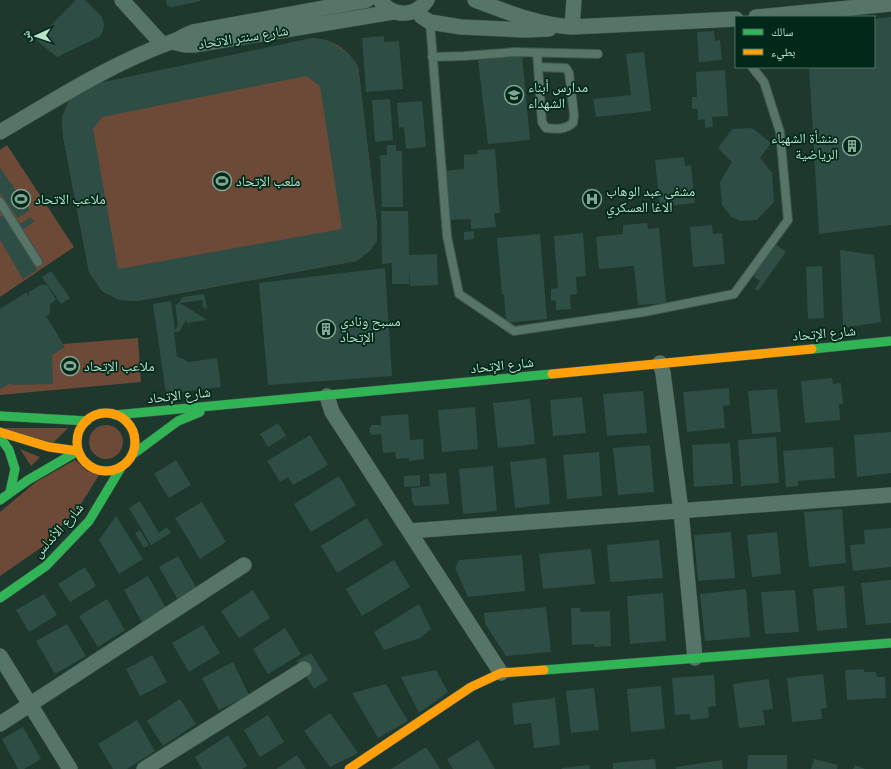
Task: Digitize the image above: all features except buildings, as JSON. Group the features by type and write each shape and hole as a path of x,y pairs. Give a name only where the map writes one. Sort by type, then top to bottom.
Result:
{"street":[{"path":"0,132 88,80 146,51 167,43 122,0"},
{"name":"شارع سنتر الاتحاد","path":"167,43 193,32 367,0"},
{"path":"380,0 393,12"},
{"path":"475,0 541,23 568,27"},
{"path":"568,27 574,0"},
{"path":"766,16 891,4"},
{"path":"422,5 422,17 430,22 461,27 498,29 525,30 735,19"},
{"name":"شارع سنتر الاتحاد","path":"167,43 194,45 393,12 402,14 410,13 422,5"},
{"name":"شارع الإتحاد","path":"115,415 327,396 891,341"},
{"path":"660,363 664,373 681,511 695,658"},
{"path":"327,396 332,412 501,673"},
{"path":"132,455 135,446 132,429 126,421 115,415 101,414 92,417 86,421 79,432 77,441 78,451 82,459 96,470 114,470 122,466 132,455 178,421 216,405"},
{"path":"0,416 86,421"},
{"path":"0,432 48,447 78,451"},
{"path":"0,436 9,450 15,469 10,492"},
{"path":"0,500 34,476 78,451"},
{"name":"شارع الأندلس","path":"0,598 46,566 89,521 122,466"},
{"path":"409,531 891,495"},
{"path":"0,724 244,565"},
{"path":"349,769 471,687 501,673 891,643"},
{"path":"0,656 70,769"},
{"path":"144,769 304,669"}],"lane":[{"path":"430,22 447,236 459,294 514,331 644,312 734,294 788,220 780,132 764,82 753,68"},
{"path":"432,57 515,52 598,54"},
{"path":"537,53 538,67 542,122 546,128 554,129 567,127 573,123 574,114 569,73 566,68 538,67"},
{"path":"0,202 38,262"}],"shaded area":[{"name":"ملعب الإتحاد","path":"312,38 327,41 339,46 349,54 358,66 377,225 376,238 370,250 356,261 137,301 120,300 102,291 89,272 63,136 62,118 70,98"},
{"name":"ملاعب الاتحاد","path":"7,145 74,247 0,297 0,150"},
{"name":"ملاعب الإتحاد","path":"138,338 141,382 0,395 0,349"},
{"path":"103,425 109,425 118,430 122,436 122,448 118,454 109,459 103,459 94,454 89,445 89,439 94,430"},
{"path":"3,428 68,428 53,443"},
{"path":"20,449 40,457 31,466"},
{"path":"75,460 87,471 99,475 78,509 42,547 0,576 0,512 36,482"}],"traffic: fast":[{"path":"812,349 891,341"},
{"path":"115,415 552,374"},
{"path":"132,455 178,421 200,412"},
{"path":"0,416 87,421"},
{"path":"0,437 9,450 15,469 10,492"},
{"path":"0,500 28,480 78,451"},
{"path":"0,598 46,566 89,521 122,466"},
{"path":"544,670 891,643"}],"traffic: slow":[{"path":"552,374 812,349"},
{"path":"106,413 117,415 130,426 133,431 135,442 133,453 122,466 117,469 106,471 95,469 82,458 79,453 77,442 79,431 90,418 95,415 106,413"},
{"path":"0,432 49,447 78,451"},
{"path":"349,769 471,687 501,673 544,670"}],"place":[{"name":"مدارس أبناء الشهداء","path":"514,95"},
{"name":"منشأة الشهباء الرياضية","path":"852,146"},
{"name":"ملعب الإتحاد","path":"222,181"},
{"name":"ملاعب الاتحاد","path":"21,199"},
{"name":"مشفى عبد الوهاب الاغا العسكري","path":"592,199"},
{"name":"مسبح ونادي الإتحاد","path":"326,329"},
{"name":"ملاعب الإتحاد","path":"70,366"}]}
